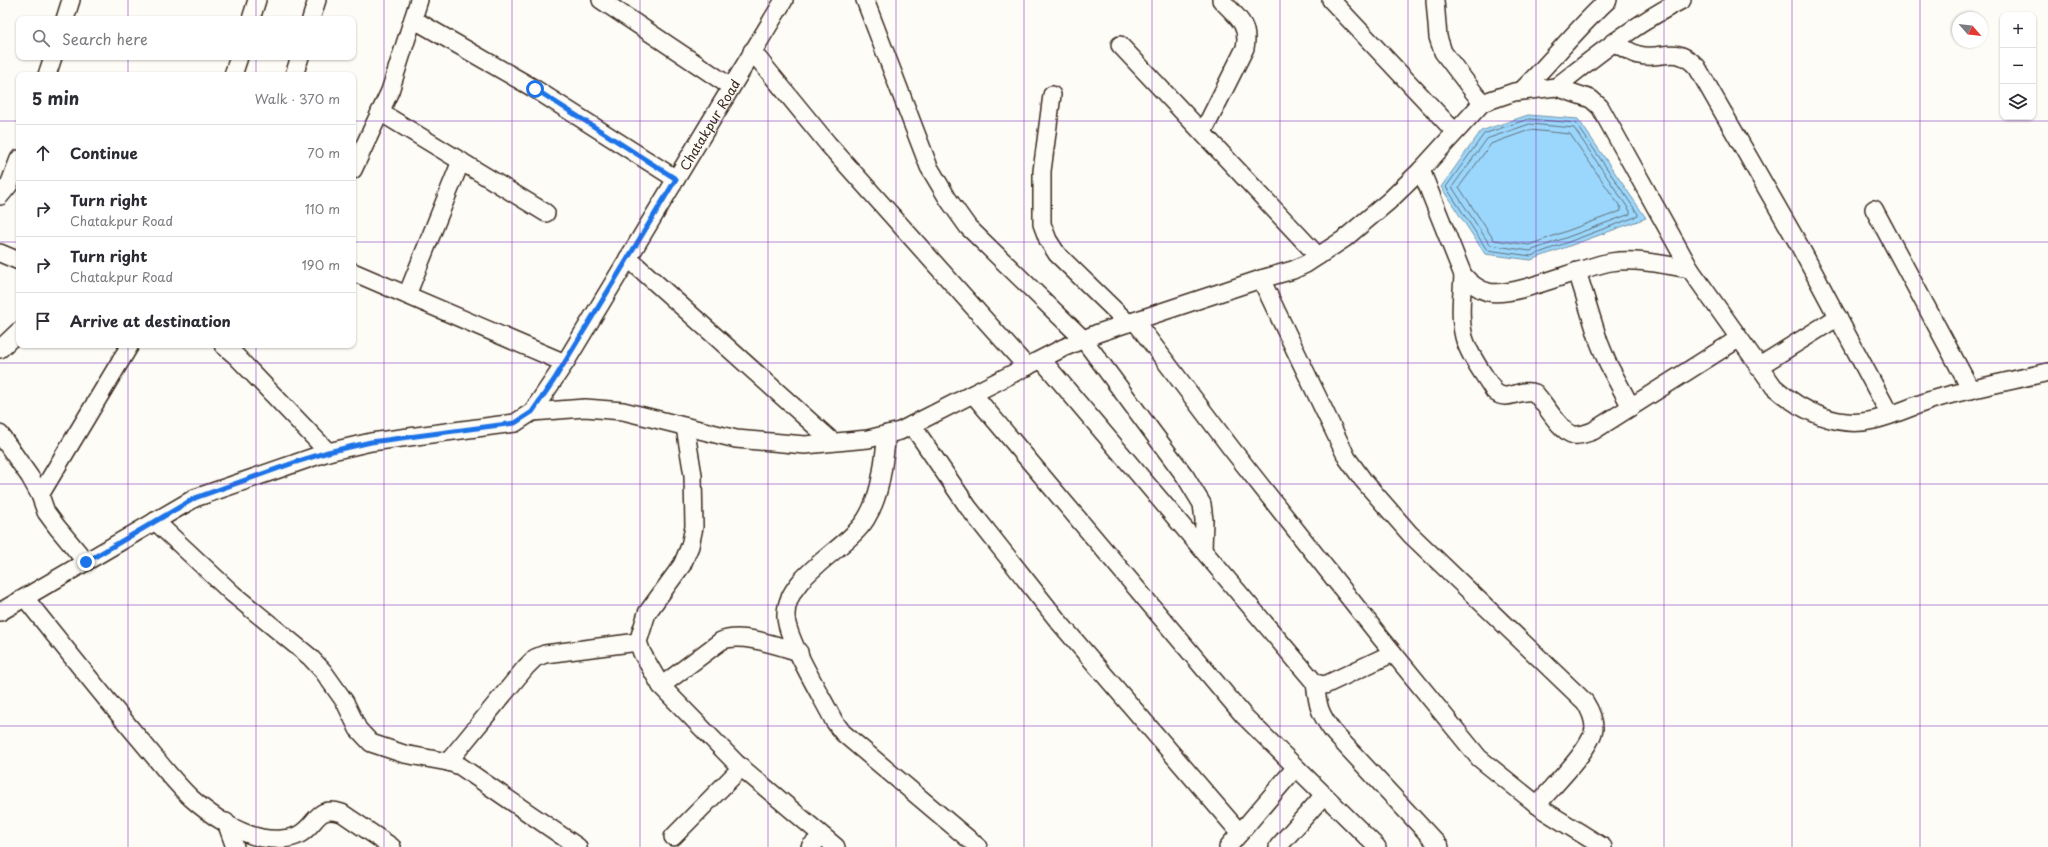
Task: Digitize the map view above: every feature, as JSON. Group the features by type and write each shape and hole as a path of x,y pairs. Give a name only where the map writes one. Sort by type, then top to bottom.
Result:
{"street":[{"path":"66,16 71,0"},
{"path":"252,16 257,0"},
{"path":"312,16 317,0"},
{"path":"356,164 390,91 419,0"},
{"path":"601,0 731,87"},
{"name":"Chatakpur Road","path":"0,612 195,498 328,452 371,442 515,423 532,412 565,363 784,0"},
{"path":"865,0 929,167 948,199 968,227 1084,340 1185,476 1202,504 1204,520 1203,550"},
{"path":"1203,132 1245,48 1247,37 1245,28 1240,20 1221,0"},
{"path":"1331,0 1455,132"},
{"path":"1435,0 1438,37 1443,52 1482,103"},
{"path":"1522,90 1552,61 1584,22 1608,0"},
{"path":"1556,87 1614,42 1682,0"},
{"path":"413,19 535,89 676,179"},
{"path":"1614,42 1637,55 1646,56 1672,53 1684,57 1697,67 1799,245 1890,414"},
{"path":"1120,45 1318,256"},
{"path":"752,51 828,144 1034,363 1203,550 1315,683 1318,706 1322,717 1440,847"},
{"path":"48,72 52,60"},
{"path":"234,72 238,60"},
{"path":"295,72 299,60"},
{"path":"532,412 585,408 616,411 758,442 805,445 868,439 900,431 1034,363 1084,340 1132,322 1292,270 1318,256 1344,239 1389,201 1421,170 1482,103 1522,90 1556,87 1591,99 1600,107 1690,269 1738,339 1774,387 1787,399 1804,410 1826,418 1843,422 1857,423 1874,420 1914,405 1970,390 2048,372"},
{"path":"1052,95 1042,171 1042,224 1048,240 1057,254 1132,322 1393,653 1479,758 1537,805 1603,847"},
{"path":"380,112 546,213"},
{"path":"407,295 461,161"},
{"path":"0,196 9,185 16,167"},
{"path":"1421,170 1463,275 1462,324 1464,338 1468,348 1494,391 1499,396 1506,397 1530,391 1535,393 1559,424 1573,435 1593,431 1738,339"},
{"path":"1874,209 1970,390"},
{"path":"0,253 16,260"},
{"path":"628,258 833,442"},
{"path":"1463,275 1476,287 1488,292 1500,293 1512,291 1610,262 1626,261 1690,269"},
{"path":"1577,272 1599,342 1608,364 1631,407"},
{"path":"356,273 565,363"},
{"path":"1261,279 1347,458 1363,480 1410,534 1584,702 1591,712 1594,728 1589,741 1579,756 1537,805"},
{"path":"1758,367 1838,317"},
{"path":"0,349 16,334"},
{"path":"40,495 128,348"},
{"path":"227,348 328,452"},
{"path":"973,394 1244,716 1377,847"},
{"path":"912,425 968,507 1059,622 1240,833"},
{"path":"685,427 692,475 694,528 690,546 682,565 647,613 638,642 642,653 661,686 816,841 836,847"},
{"path":"0,434 30,477 40,495 46,512 86,562"},
{"path":"887,434 881,482 875,502 855,534 809,573 795,588 787,605 786,618 791,637 834,721 843,734 978,847"},
{"path":"155,521 251,609 319,666 346,702 364,738 371,743 404,754 448,762 460,766 578,847"},
{"path":"25,598 106,700 196,802 226,822 261,838 282,839 300,834 318,816 325,811 333,810 342,813 392,847"},
{"path":"661,686 727,638 760,642 799,652"},
{"path":"448,762 535,658 545,654 638,642"},
{"path":"1315,683 1325,685 1393,653"},
{"path":"1228,847 1296,767"},
{"path":"673,838 742,768"},
{"path":"1278,847 1324,795"},
{"path":"226,822 235,847"}],"water":[{"path":"1528,115 1578,119 1646,218 1531,260 1485,254 1441,187 1481,131"}],"route":[{"path":"86,562 195,498 296,462 328,452 371,442 515,423 532,412 554,380 676,179 535,89"}]}
